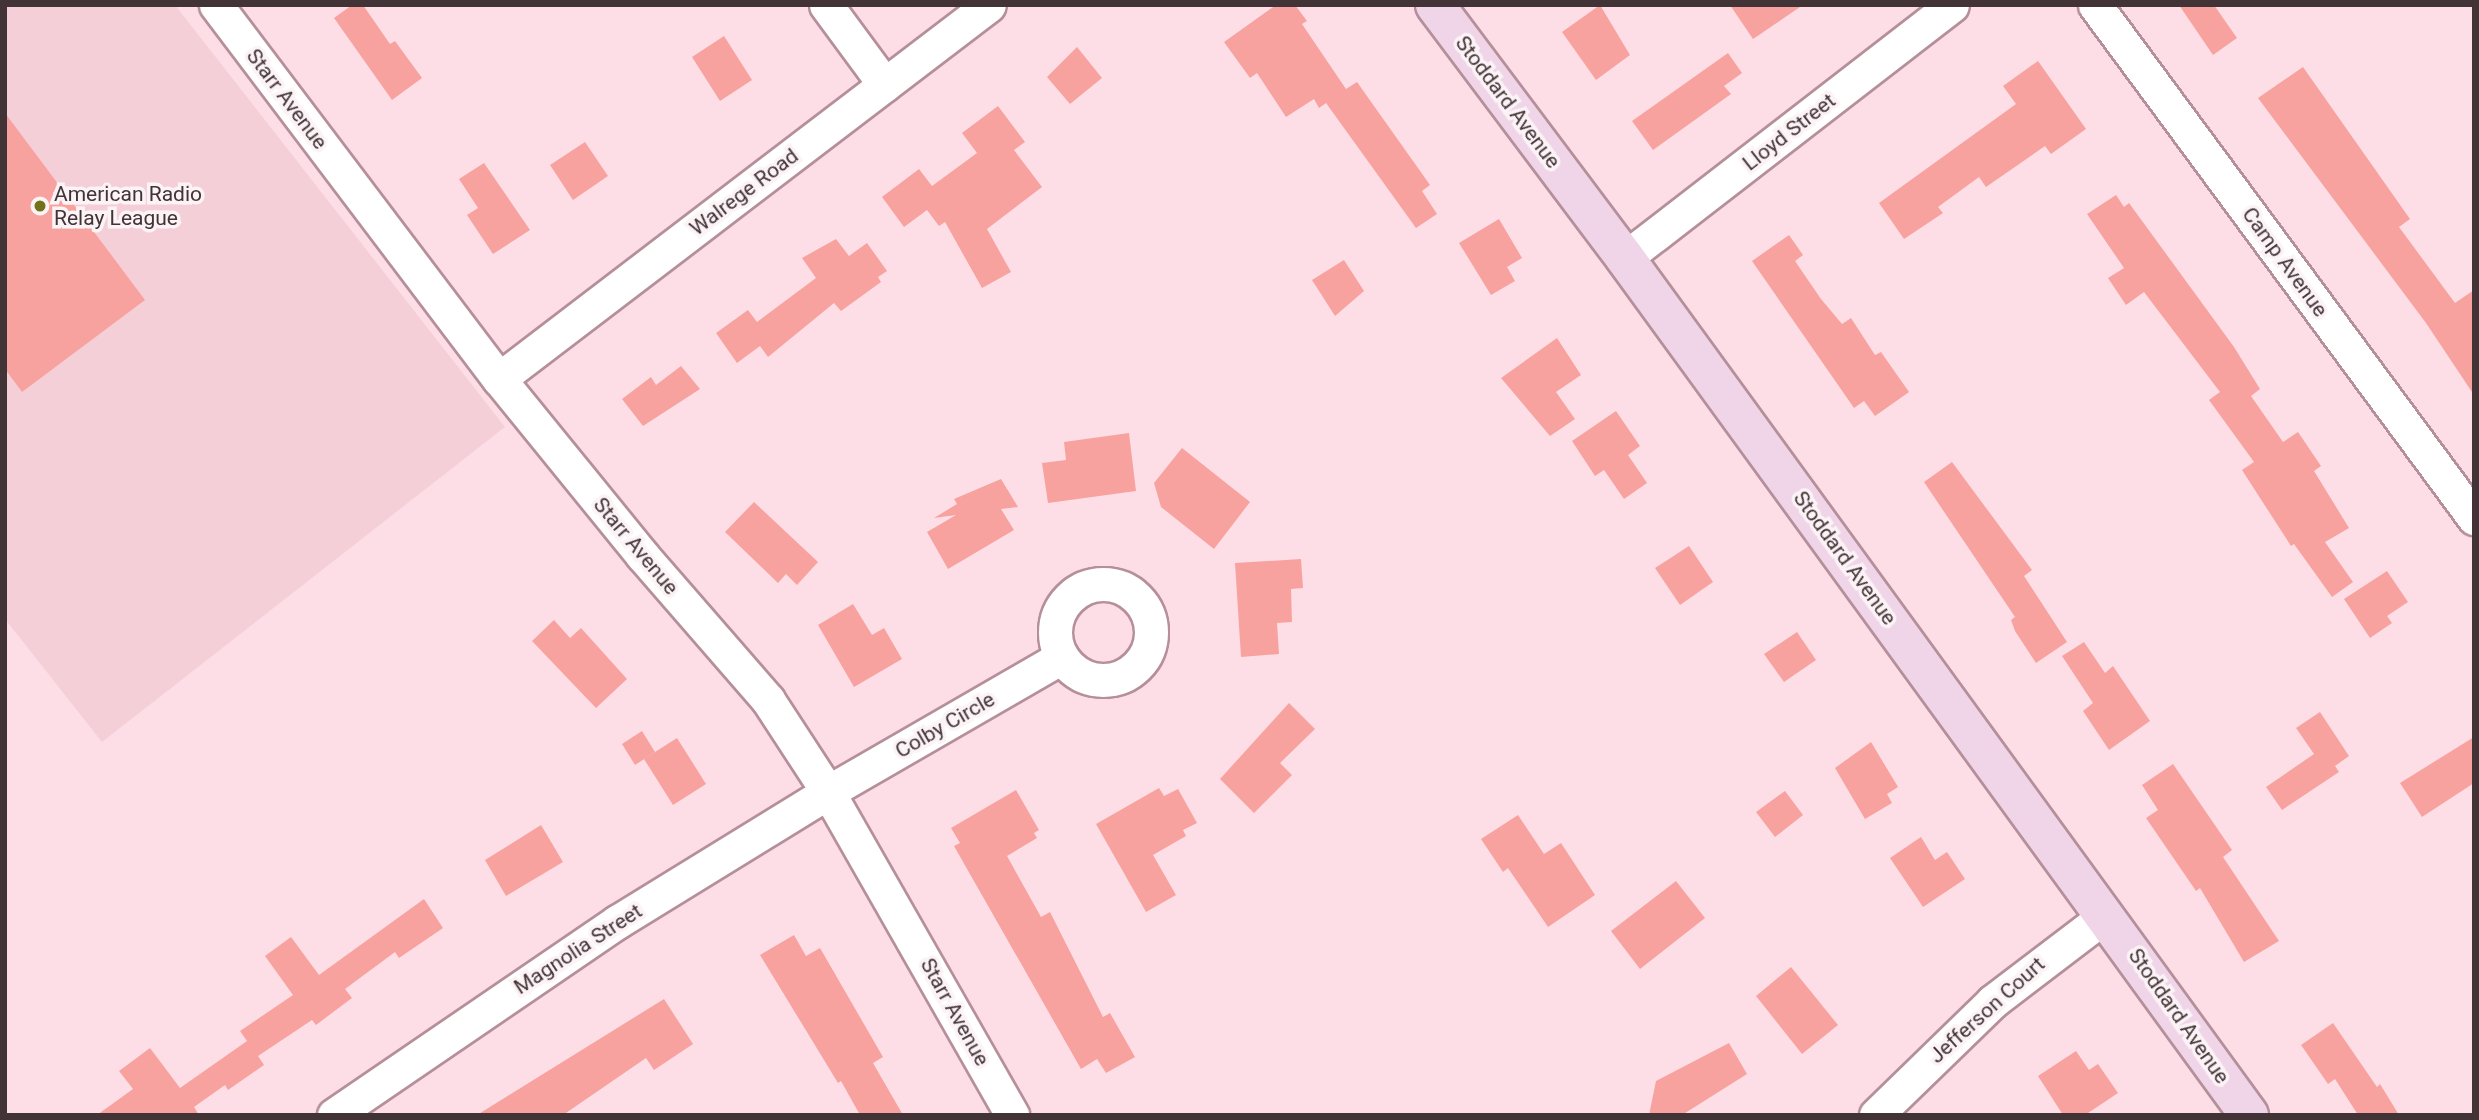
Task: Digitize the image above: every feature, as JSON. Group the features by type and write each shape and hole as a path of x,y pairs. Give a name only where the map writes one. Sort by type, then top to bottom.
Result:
{"street":[{"name":"Starr Avenue","path":"216,5 499,379 642,555 768,700 828,792 1012,1115"},
{"path":"825,5 885,85"},
{"name":"Walrege Road","path":"499,379 989,5"},
{"name":"Stoddard Avenue","path":"1435,5 1625,258 2106,915 2249,1115"},
{"name":"Lloyd Street","path":"1625,258 1952,5"},
{"name":"Camp Avenue","path":"2095,5 2474,518"},
{"name":"Colby Circle","path":"828,792 1062,657"},
{"name":"Magnolia Street","path":"334,1115 617,922 828,792"},
{"name":"Jefferson Court","path":"1876,1115 1992,1002 2106,915"}],"shaded area":[{"path":"5,5 175,5 505,427 102,742 5,619"}],"building":[{"path":"352,5 363,5 390,44 395,41 422,78 392,100 334,18"},
{"path":"1276,5 1295,5 1307,21 1302,24 1346,89 1357,82 1430,185 1422,191 1437,214 1416,228 1326,103 1319,108 1314,99 1286,117 1257,73 1250,78 1224,42"},
{"path":"1600,5 1630,55 1596,80 1562,32"},
{"path":"1730,5 1803,5 1753,39"},
{"path":"2179,5 2214,5 2237,38 2213,55"},
{"path":"724,36 752,80 720,101 692,57"},
{"path":"1077,47 1102,78 1070,104 1047,77"},
{"path":"1728,53 1742,73 1724,86 1731,94 1653,150 1632,121"},
{"path":"2038,61 2086,129 2051,154 2045,146 1986,187 1979,177 1938,207 1943,213 1904,239 1879,203 2016,104 2003,86"},
{"path":"2303,67 2410,219 2399,227 2455,303 2474,290 2474,395 2426,323 2258,98"},
{"path":"998,106 1025,142 1014,150 1042,187 987,229 1011,272 982,288 945,222 939,226 927,210 904,227 882,197 919,169 932,186 977,153 962,133"},
{"name":"American Radio Relay League","path":"5,113 145,300 22,392 5,369"},
{"path":"585,142 608,176 573,200 550,165"},
{"path":"484,163 530,230 493,254 467,215 478,208 459,179"},
{"path":"2116,195 2124,207 2129,203 2234,347 2260,389 2251,396 2283,442 2298,432 2321,466 2314,471 2349,528 2325,542 2353,582 2332,597 2294,544 2291,546 2242,470 2254,462 2209,400 2220,392 2144,292 2126,305 2108,278 2124,268 2087,214"},
{"path":"1499,219 1522,258 1507,267 1515,281 1491,295 1459,243"},
{"path":"1789,235 1803,255 1795,261 1821,299 1842,324 1851,318 1875,355 1881,352 1909,392 1875,416 1864,401 1854,408 1752,261"},
{"path":"836,239 849,256 867,243 887,271 878,277 881,282 841,311 834,303 768,357 760,346 737,363 716,333 748,310 757,322 816,278 802,258"},
{"path":"1344,260 1364,291 1335,316 1312,280"},
{"path":"1557,338 1581,375 1556,392 1575,419 1550,436 1501,378"},
{"path":"681,366 700,389 643,426 622,399 651,377 656,385"},
{"path":"1616,411 1640,446 1628,455 1647,483 1624,499 1604,470 1595,476 1572,441"},
{"path":"1129,433 1136,491 1048,503 1042,463 1066,460 1064,442"},
{"path":"1182,448 1250,502 1214,549 1161,507 1154,483"},
{"path":"1952,462 2032,570 2024,576 2067,642 2036,663 2015,631 2011,620 2015,617 1924,482"},
{"path":"1001,479 1018,507 1001,509 1014,530 948,569 927,532 956,515 934,518 957,504 954,499"},
{"path":"754,502 818,562 797,585 786,574 778,583 725,532"},
{"path":"1689,546 1713,582 1680,605 1655,568"},
{"path":"1301,559 1303,588 1291,589 1292,622 1277,623 1279,654 1241,657 1235,563"},
{"path":"2387,571 2408,602 2387,616 2392,623 2370,638 2344,599"},
{"path":"853,604 872,635 884,628 902,659 854,687 818,625"},
{"path":"554,620 570,638 581,628 627,679 596,708 532,641"},
{"path":"1797,632 1816,660 1784,682 1764,654"},
{"path":"2084,642 2105,673 2113,666 2150,721 2109,750 2083,711 2093,703 2062,656"},
{"path":"1289,703 1315,729 1280,763 1292,775 1254,813 1220,779"},
{"path":"2320,712 2349,756 2335,766 2339,772 2282,810 2266,787 2314,754 2296,728"},
{"path":"642,731 655,752 635,765 622,744"},
{"path":"2474,737 2474,783 2422,817 2400,783"},
{"path":"677,738 706,784 673,805 644,759"},
{"path":"1871,742 1898,787 1887,794 1892,803 1865,819 1835,768"},
{"path":"2173,764 2232,850 2223,857 2279,941 2244,962 2200,888 2196,891 2146,818 2158,810 2142,785"},
{"path":"1159,788 1164,796 1178,789 1197,823 1183,830 1186,836 1153,855 1176,895 1146,912 1096,824"},
{"path":"1016,790 1039,830 1034,833 1037,838 1007,856 1041,917 1050,912 1103,1017 1110,1013 1135,1057 1106,1073 1097,1059 1081,1069 954,846 960,843 951,828"},
{"path":"1785,791 1803,815 1775,837 1756,812"},
{"path":"1518,815 1544,854 1561,843 1595,895 1548,927 1508,868 1503,872 1481,839"},
{"path":"541,825 563,862 506,896 485,860"},
{"path":"1921,837 1935,860 1947,852 1965,879 1923,907 1890,858"},
{"path":"1676,881 1705,918 1640,969 1611,931"},
{"path":"424,899 443,928 399,958 395,952 345,989 352,998 316,1025 312,1020 258,1056 264,1065 228,1090 225,1085 194,1107 199,1115 97,1115 133,1089 119,1071 150,1048 180,1088 247,1041 240,1031 293,995 265,956 291,937 319,975"},
{"path":"794,935 806,956 820,948 883,1057 873,1063 903,1115 860,1115 760,955"},
{"path":"1791,967 1838,1025 1802,1054 1756,996"},
{"path":"664,999 693,1044 654,1070 646,1058 563,1115 477,1115"},
{"path":"2333,1023 2377,1087 2380,1084 2399,1115 2358,1115 2335,1079 2328,1084 2301,1045"},
{"path":"1729,1043 1747,1074 1682,1115 1649,1115 1656,1081"},
{"path":"2076,1051 2089,1070 2098,1064 2118,1093 2085,1115 2063,1115 2038,1076"}],"place":[{"name":"American Radio Relay League","path":"40,206"}]}
